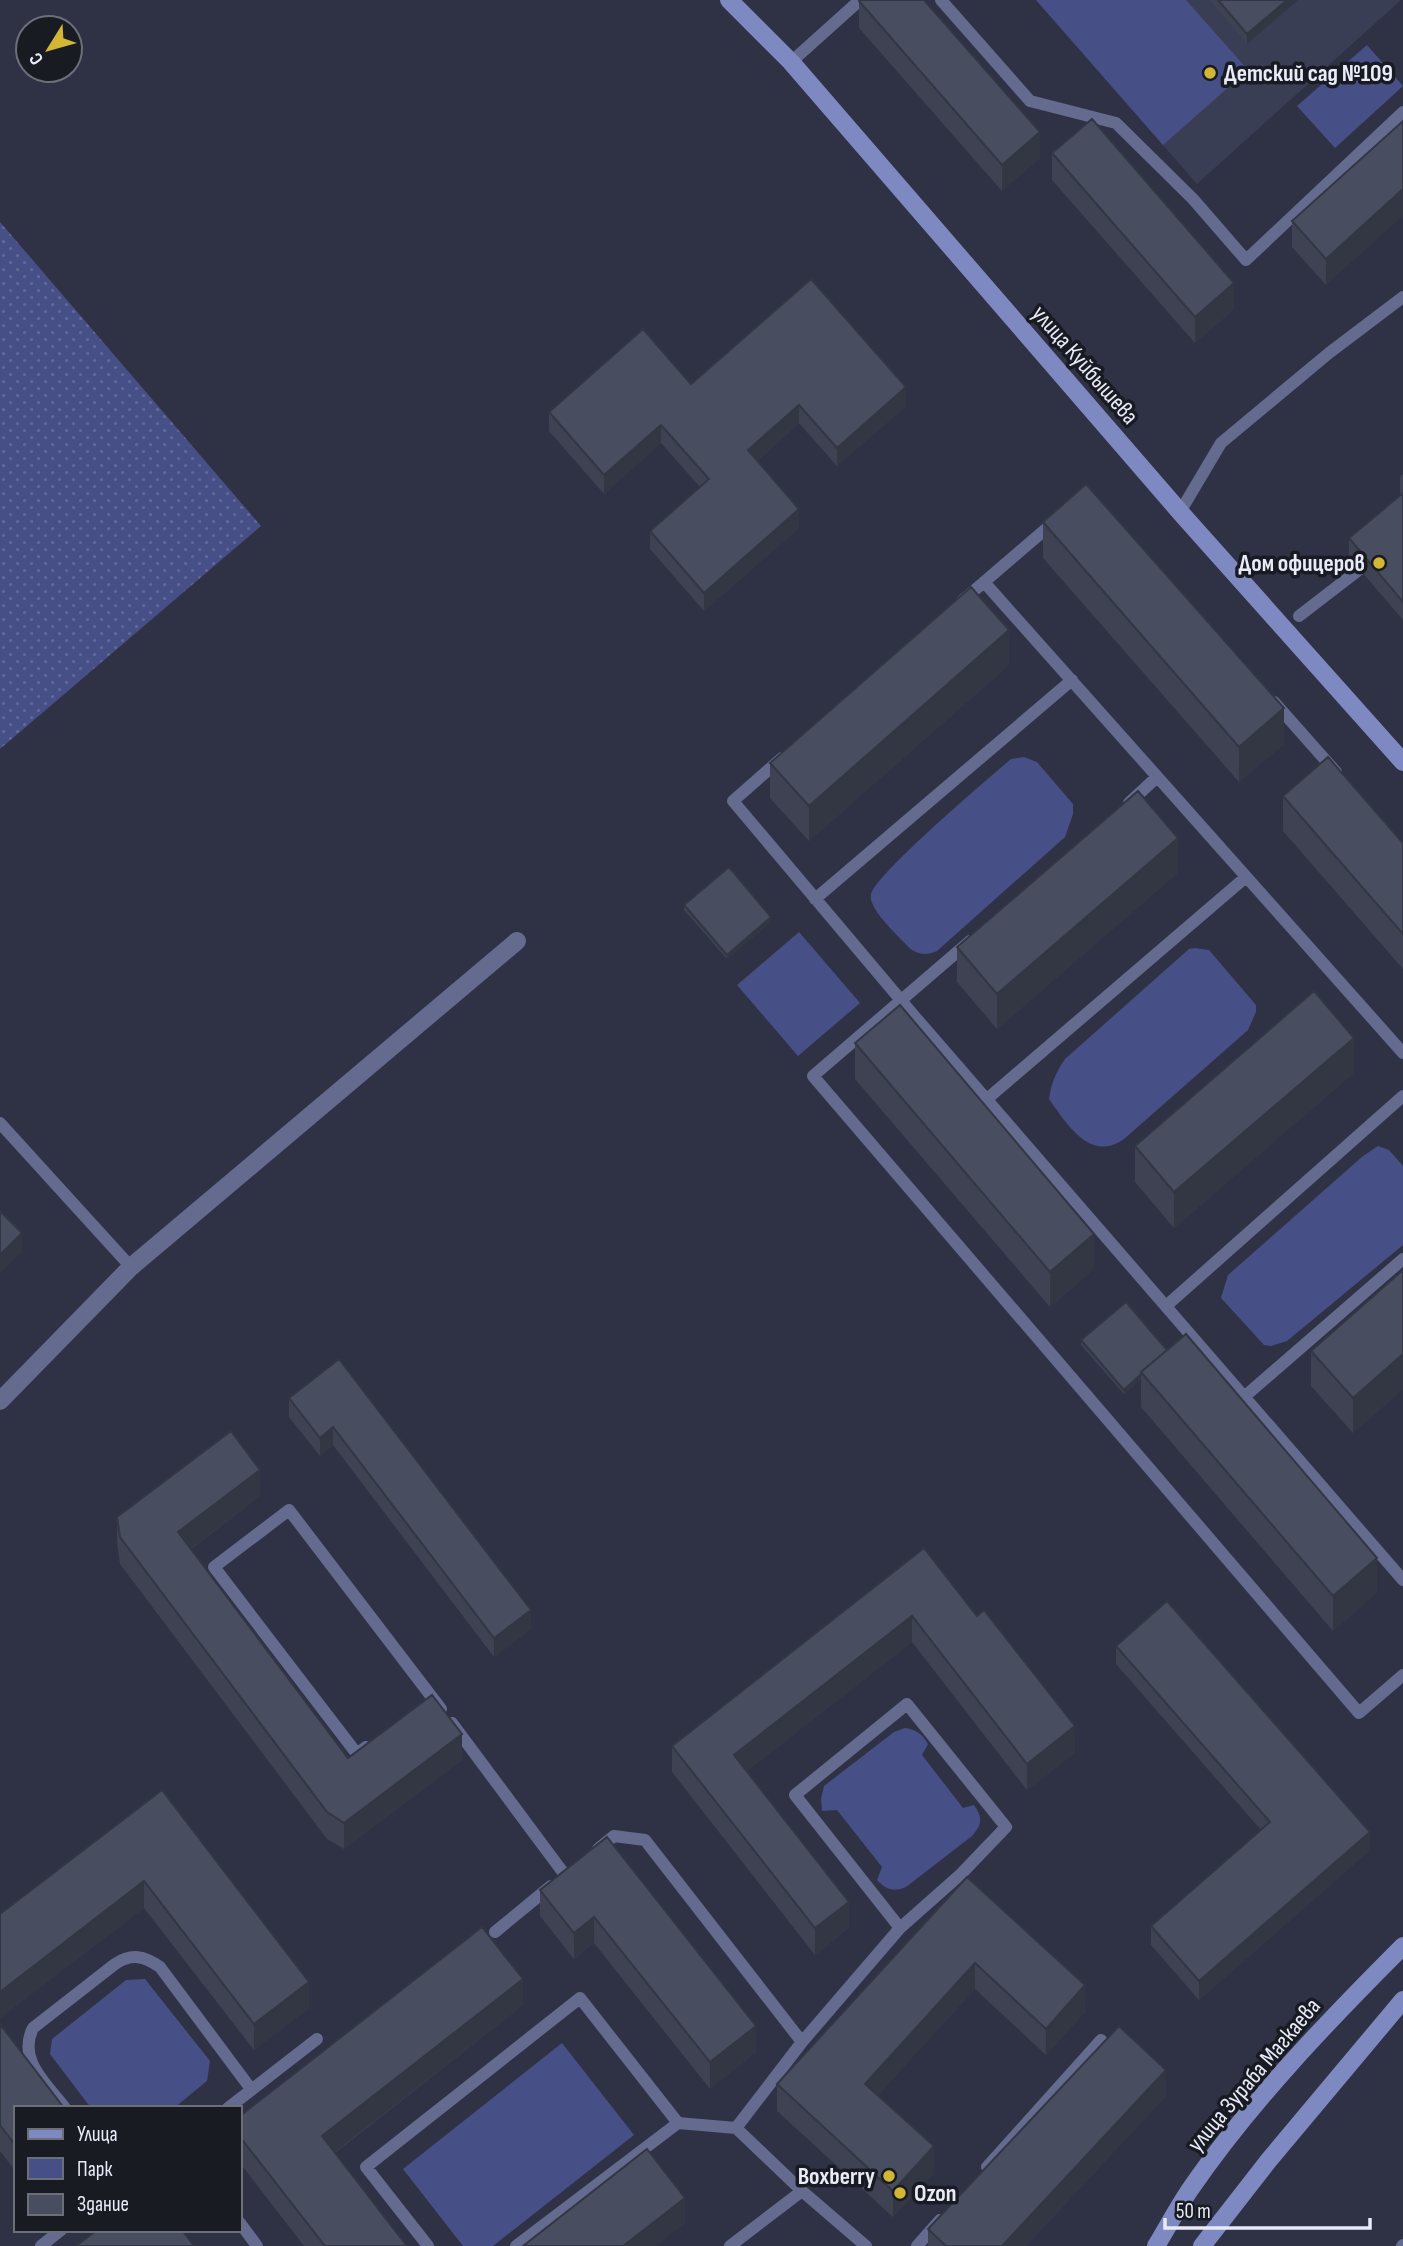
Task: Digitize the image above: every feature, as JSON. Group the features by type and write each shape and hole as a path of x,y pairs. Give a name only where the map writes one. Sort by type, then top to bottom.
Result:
{"street":[{"name":"улица Куйбышева","path":"729,0 790,62 1180,512 1403,762"},
{"path":"0,1401 131,1267 517,942"},
{"name":"улица Зураба Магкаева","path":"1156,2246 1189,2192 1234,2132 1299,2054 1403,1945"},
{"path":"1202,2246 1269,2160 1403,2000"}],"lane":[{"path":"790,62 860,0"},
{"path":"941,0 1030,101 1116,123 1193,199 1246,260 1403,112"},
{"path":"1180,512 1221,443 1403,297"},
{"path":"949,612 1059,517"},
{"path":"1299,616 1360,569"},
{"path":"984,582 1403,1053"},
{"path":"815,899 1072,680"},
{"path":"1264,691 1348,785"},
{"path":"794,747 733,802 1403,1580"},
{"path":"1120,811 1157,778"},
{"path":"987,1100 1246,877"},
{"path":"978,933 813,1076 1359,1713 1403,1675"},
{"path":"1166,1306 1403,1096"},
{"path":"0,1123 131,1267"},
{"path":"1244,1397 1403,1259"},
{"path":"378,1738 356,1754 215,1567 289,1510 427,1701 575,1867"},
{"path":"736,2128 802,2042 900,1928 961,1874 1006,1827 907,1704 795,1795 900,1928"},
{"path":"495,1932 614,1836 645,1840 802,2042"},
{"path":"63,2106 32,2065 27,2039 33,2028 94,1980 125,1958 136,1956 149,1959 160,1967 251,2089"},
{"path":"428,2246 366,2167 580,1998 678,2123"},
{"path":"230,2106 317,2039"},
{"path":"981,2174 1101,2040"},
{"path":"516,2246 678,2123 736,2128 802,2191 866,2246"},
{"path":"730,2246 802,2191"},
{"path":"917,2246 944,2215"},
{"path":"242,2226 257,2246"},
{"path":"41,2246 58,2232"}],"shaded area":[{"name":"Детский сад №109","path":"1036,0 1401,0 1197,184"}],"green space":[{"path":"1036,0 1186,0 1248,70 1163,145"},
{"path":"1367,45 1403,86 1335,148 1297,106"},
{"path":"0,222 261,526 0,749"},
{"path":"1024,757 1037,762 1073,804 1073,814 1065,837 937,951 924,954 912,950 886,924 871,901 877,884 933,827 1011,759"},
{"path":"799,932 860,1003 798,1056 737,985"},
{"path":"1189,949 1209,950 1256,1005 1256,1012 1248,1030 1124,1139 1112,1145 1090,1143 1072,1129 1049,1099 1059,1069 1065,1059"},
{"path":"1378,1146 1389,1150 1403,1166 1403,1245 1287,1341 1271,1346 1264,1345 1221,1298 1228,1275 1363,1156"},
{"path":"905,1728 916,1731 924,1738 928,1744 922,1755 963,1808 974,1805 980,1821 972,1836 906,1887 894,1890 877,1880 882,1867 837,1810 822,1811 821,1799 824,1786 894,1732"},
{"path":"145,1979 210,2061 207,2081 176,2106 89,2106 50,2054 52,2039 126,1980"},
{"path":"562,2043 634,2135 493,2246 463,2246 403,2169"}],"building":[{"path":"860,0 924,0 1040,132 1002,165"},
{"path":"1218,0 1287,0 1247,34"},
{"path":"1092,119 1234,283 1195,317 1052,153"},
{"path":"1403,121 1403,189 1326,259 1292,221"},
{"path":"811,279 906,387 837,448 799,405 748,450 799,509 704,593 650,531 709,479 661,425 604,475 549,412 643,329 691,384"},
{"path":"1086,484 1284,708 1239,747 1043,522"},
{"name":"Дом офицеров","path":"1403,493 1403,602 1349,538"},
{"path":"971,587 1009,630 809,806 770,763"},
{"path":"1328,757 1403,843 1403,934 1283,796"},
{"path":"1138,791 1178,838 997,994 957,947"},
{"path":"729,867 771,917 727,955 684,905"},
{"path":"1314,991 1354,1038 1174,1192 1135,1146"},
{"path":"900,1005 1094,1234 1050,1272 855,1043"},
{"path":"0,1211 22,1233 0,1255"},
{"path":"1403,1270 1403,1354 1353,1398 1311,1351"},
{"path":"1126,1302 1167,1350 1124,1390 1081,1340"},
{"path":"1186,1334 1377,1558 1333,1596 1141,1372"},
{"path":"339,1359 531,1610 494,1638 333,1427 320,1438 289,1398"},
{"path":"231,1431 260,1470 178,1532 348,1758 432,1695 462,1734 344,1823 327,1812 120,1537 117,1517"},
{"path":"924,1548 977,1616 984,1610 1075,1726 1027,1764 912,1616 734,1755 849,1902 815,1928 672,1746"},
{"path":"1167,1601 1370,1832 1199,1981 1151,1926 1270,1822 1116,1646"},
{"path":"162,1790 309,1982 254,2024 144,1881 0,1992 0,1914"},
{"path":"607,1837 756,2026 710,2062 594,1917 574,1933 540,1890"},
{"path":"967,1877 1085,1985 1046,2029 975,1963 865,2084 934,2146 893,2191 777,2084"},
{"path":"482,1927 523,1979 322,2136 407,2246 325,2246 242,2140 242,2114"},
{"path":"0,2024 62,2106 14,2106 14,2143 0,2125"},
{"path":"1119,2026 1166,2070 1002,2246 946,2246 928,2229"},
{"path":"647,2149 685,2198 623,2246 523,2246"},
{"path":"94,2232 184,2232 194,2246 76,2246"}],"place":[{"name":"Детский сад №109","path":"1210,73"},
{"name":"Дом офицеров","path":"1379,563"},
{"name":"Boxberry","path":"889,2176"},
{"name":"Ozon","path":"900,2193"}]}
